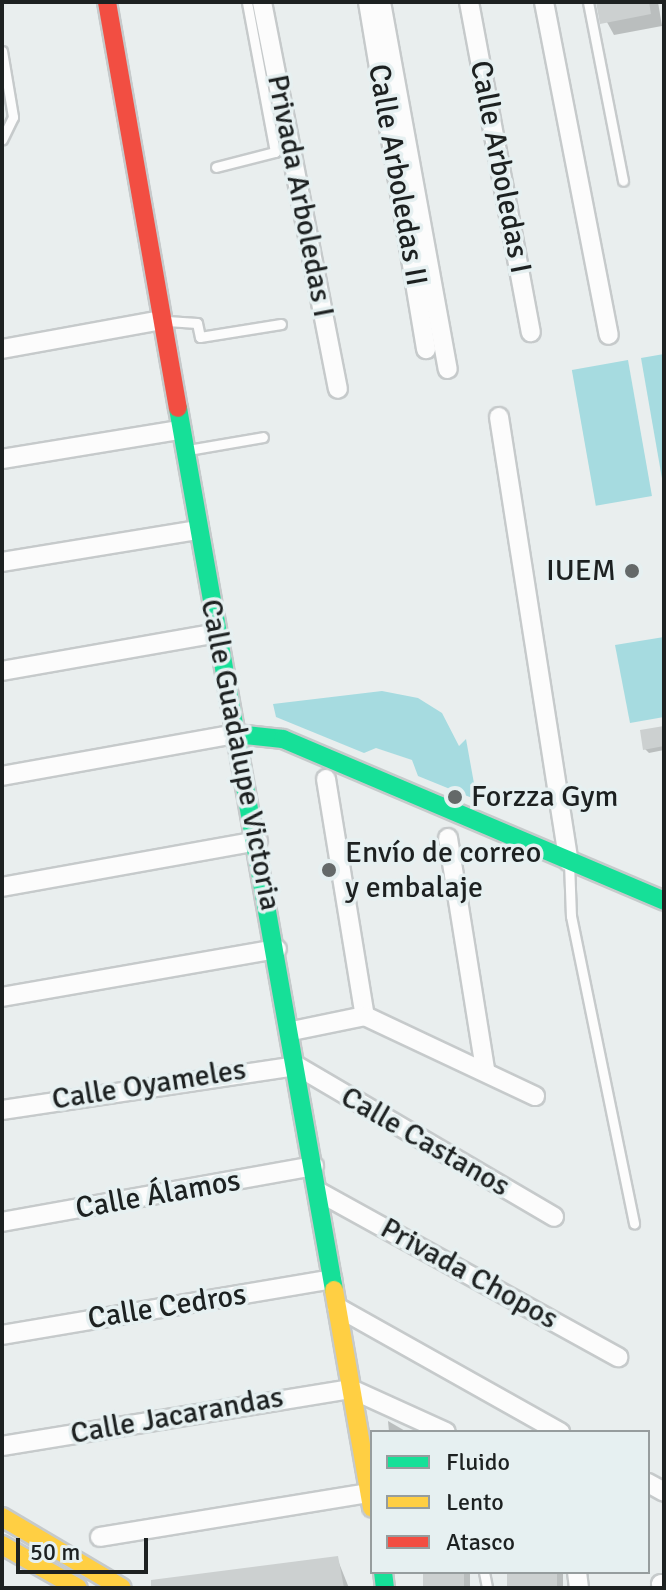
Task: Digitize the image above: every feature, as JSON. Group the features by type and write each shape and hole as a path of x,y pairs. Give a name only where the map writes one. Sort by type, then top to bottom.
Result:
{"street":[{"name":"Calle Guadalupe Victoria","path":"107,2 180,430 292,1031 370,1494"},
{"name":"Privada Arboledas I","path":"262,2 338,389"},
{"name":"Calle Arboledas II","path":"368,2 426,349"},
{"path":"381,2 448,369"},
{"name":"Calle Arboledas I","path":"469,2 531,332"},
{"path":"544,2 609,335"},
{"path":"2,349 162,320"},
{"path":"499,417 569,862"},
{"path":"2,459 180,430"},
{"path":"2,562 198,530"},
{"path":"2,671 217,633"},
{"path":"2,776 236,734 283,739 664,901"},
{"path":"326,779 365,1016"},
{"path":"448,838 485,1070"},
{"path":"2,887 258,841"},
{"path":"2,997 277,949"},
{"path":"292,1031 365,1016 535,1096"},
{"name":"Calle Oyameles","path":"2,1110 297,1066"},
{"name":"Calle Castanos","path":"297,1066 554,1217"},
{"name":"Calle Álamos","path":"2,1222 314,1166"},
{"name":"Privada Chopos","path":"319,1192 618,1357"},
{"name":"Calle Cedros","path":"2,1335 332,1279"},
{"path":"337,1307 556,1430"},
{"path":"351,1389 442,1430"},
{"name":"Calle Jacarandas","path":"2,1446 351,1389"},
{"path":"100,1537 370,1500"},
{"path":"2,1517 122,1588"},
{"path":"2,1545 78,1588"}],"lane":[{"path":"216,167 275,152 247,2"},
{"path":"588,2 623,181"},
{"path":"2,51 13,117 2,140"},
{"path":"162,320 197,323 200,337 281,324"},
{"path":"184,451 263,437"},
{"path":"569,862 571,916 634,1224"}],"shaded area":[{"path":"664,354 664,490 641,358"},
{"path":"628,360 652,496 596,506 572,370"},
{"path":"664,637 664,717 630,723 615,645"},
{"path":"382,691 418,698 442,713 459,746 466,739 477,800 418,776 412,760 376,748 364,753 276,717 273,704"}],"building":[{"path":"596,2 649,2 651,14 600,24"},
{"path":"664,726 664,746 643,750 640,730"},
{"path":"338,1556 344,1588 151,1588 151,1580"},
{"path":"423,1574 464,1574 464,1588 423,1588"},
{"path":"507,1574 557,1574 557,1588 507,1588"}],"traffic: fast":[{"path":"178,408 334,1290"},
{"path":"236,734 283,739 664,901"},
{"path":"383,1574 385,1588"}],"traffic: slow":[{"path":"334,1290 370,1497"},
{"path":"2,1517 122,1588"},
{"path":"2,1545 78,1588"}],"traffic: jam":[{"path":"107,2 178,408"}],"place":[{"name":"IUEM","path":"632,571"},
{"name":"Forzza Gym","path":"455,797"},
{"name":"Envío de correo y embalaje","path":"329,870"}]}
